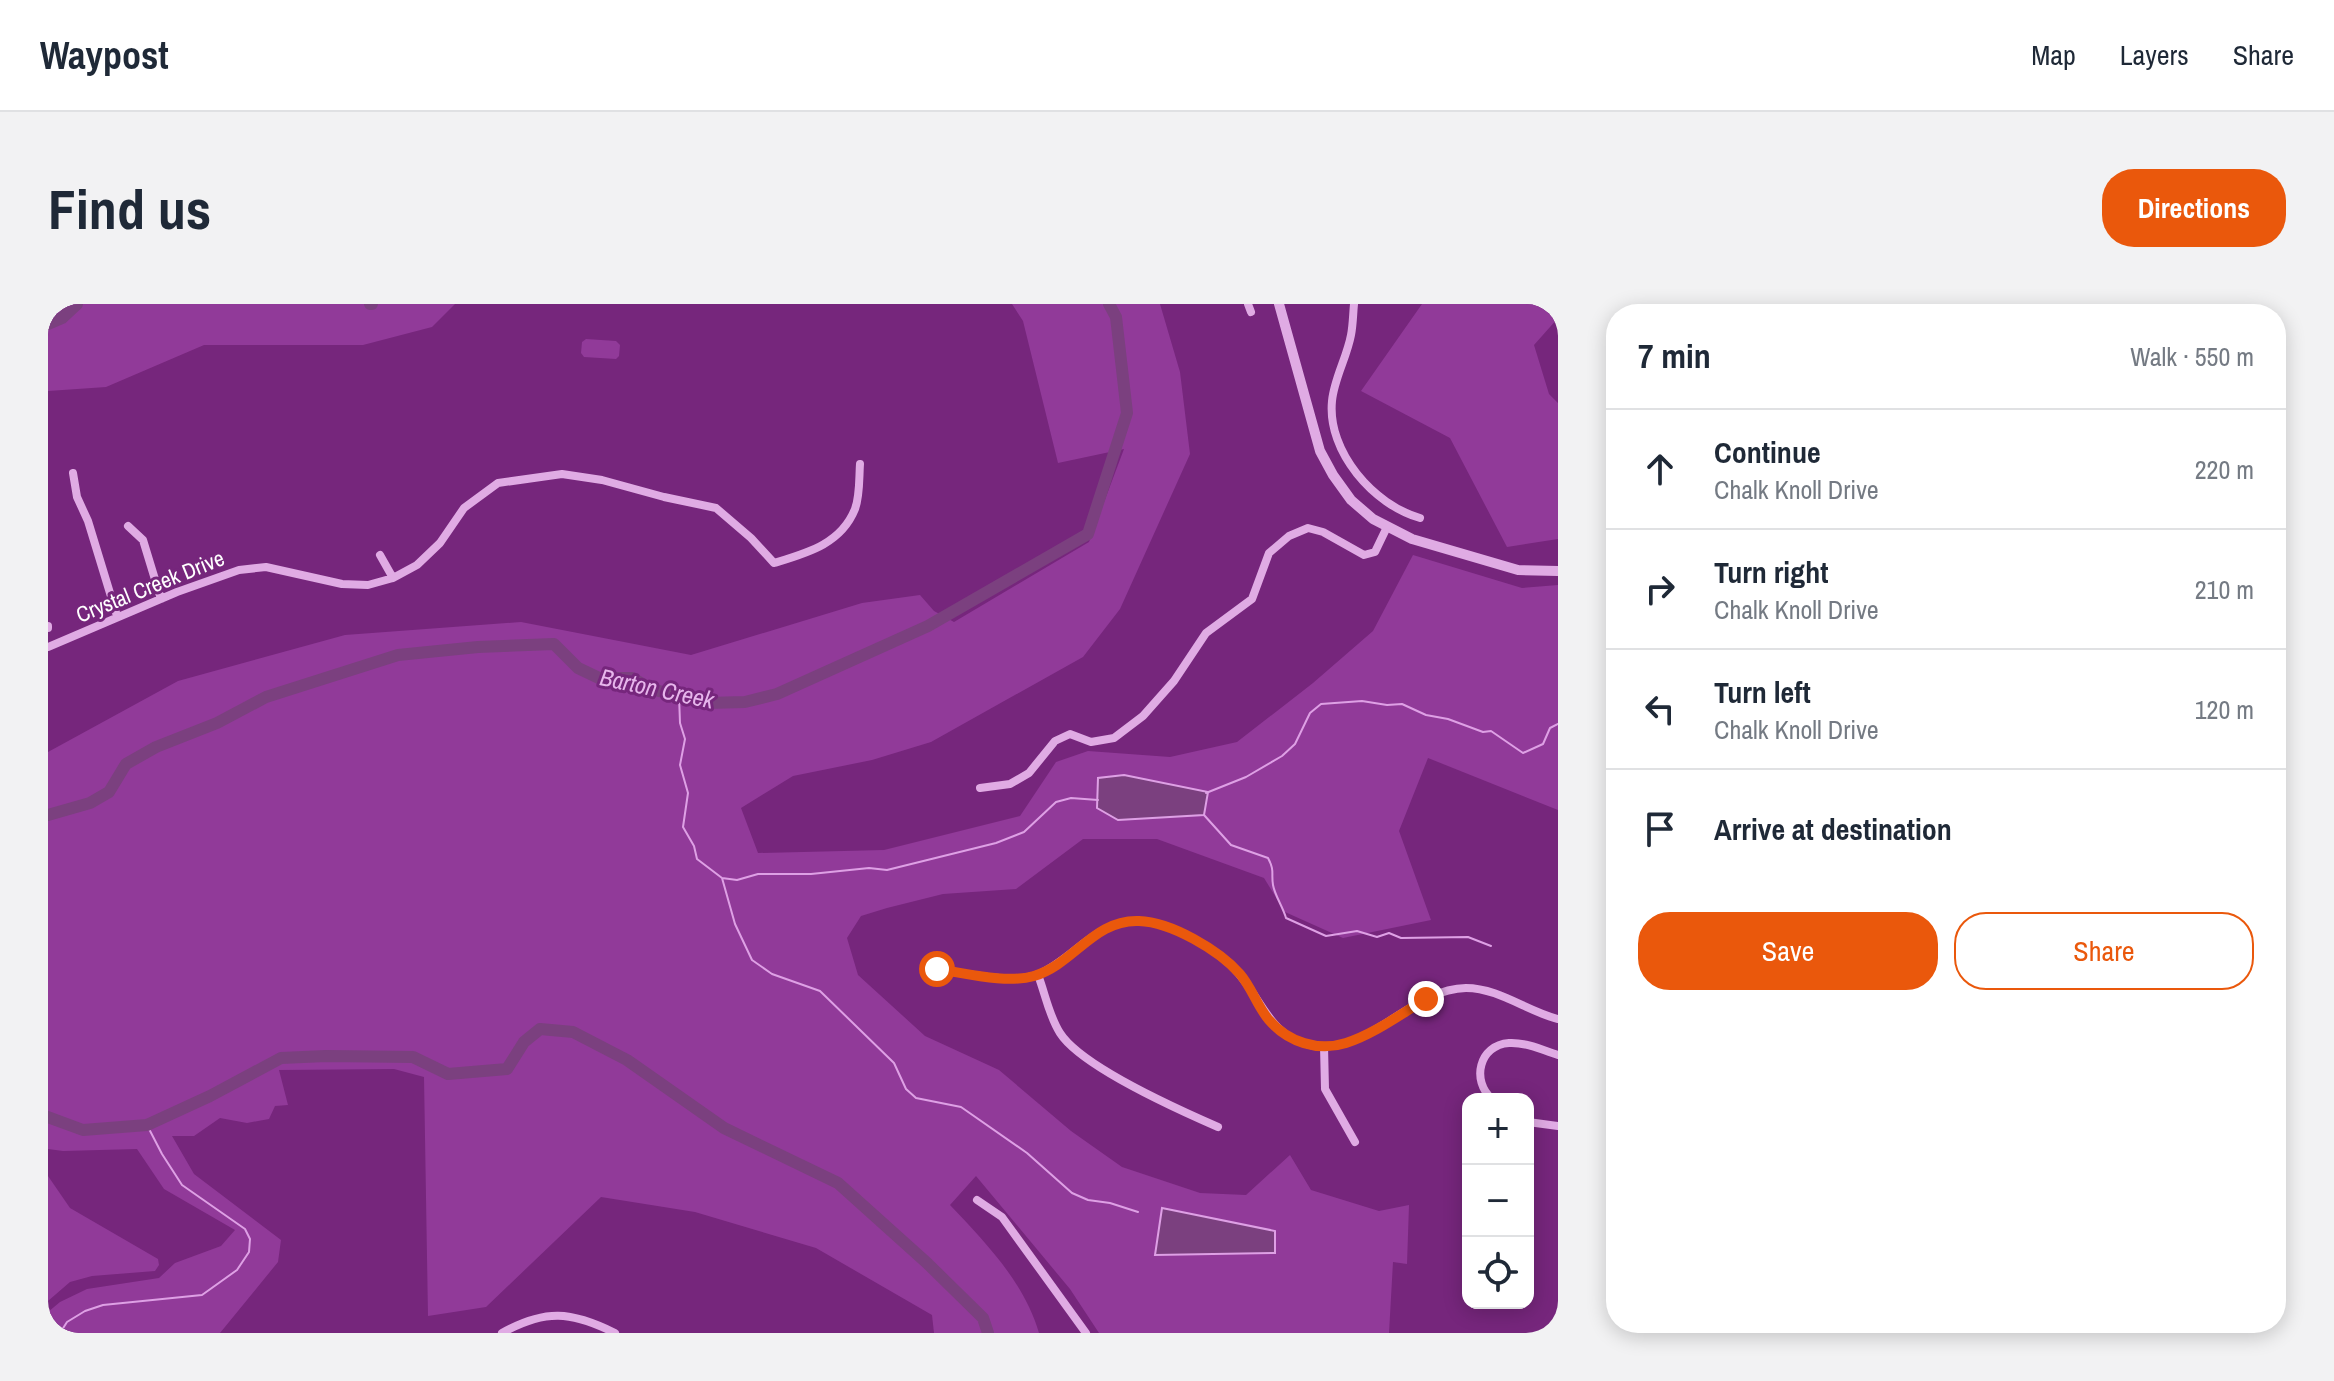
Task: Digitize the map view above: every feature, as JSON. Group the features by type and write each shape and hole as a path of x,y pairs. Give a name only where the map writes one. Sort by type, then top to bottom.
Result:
{"street":[{"path":"1279,304 1320,451 1351,500 1387,527 1412,539 1499,566 1537,572 1558,571"},
{"path":"1354,304 1351,336 1332,401 1334,425 1344,454 1363,480 1388,503 1420,518"},
{"name":"Crystal Creek Drive","path":"48,647 117,616 239,570 266,567 342,584 368,585 393,578 417,565 440,543 464,508 498,483 562,474 602,480 716,508 774,563 807,552 842,533 856,506 860,464"},
{"path":"73,473 77,497 88,521 117,616"},
{"path":"128,526 143,540 161,599"},
{"path":"980,788 1010,784 1029,773 1055,741 1070,734 1091,742 1114,738 1143,716 1174,681 1206,633 1252,599 1269,553 1289,536 1308,528 1323,532 1364,555 1375,552 1387,527"},
{"path":"380,555 393,578"},
{"path":"937,969 1010,978 1038,975 1103,929 1121,922 1141,921 1160,925 1206,946 1222,957 1243,979 1269,1020 1293,1040 1324,1046 1345,1044 1446,990 1482,990 1558,1019"},
{"path":"1038,975 1060,1033 1082,1055 1171,1107 1218,1127"},
{"path":"1488,1093 1481,1084 1482,1060 1496,1046 1516,1043 1558,1055"},
{"path":"1324,1046 1325,1089 1355,1142"},
{"path":"1534,1123 1558,1126"},
{"path":"977,1200 1002,1217 1086,1333"},
{"path":"502,1333 522,1322 545,1315 570,1315 615,1333"}],"shaded area":[{"path":"48,304 455,304 432,327 363,345 204,345 106,387 48,391"},
{"path":"1012,304 1160,304 1180,372 1190,454 1120,609 1083,657 931,742 872,760 793,776 741,808 758,853 884,850 1020,816 1056,762 1088,751 1170,757 1237,742 1373,631 1413,555 1522,588 1558,585 1558,810 1428,758 1399,831 1431,920 1343,938 1285,912 1264,878 1157,839 1083,839 1016,889 943,894 887,908 861,916 847,938 858,975 925,1036 999,1070 1071,1131 1122,1167 1200,1193 1246,1195 1290,1155 1311,1190 1379,1211 1409,1205 1407,1264 1393,1262 1389,1333 1099,1333 1070,1289 976,1176 950,1205 1014,1280 1039,1333 934,1333 932,1315 816,1248 695,1212 601,1197 486,1307 428,1316 424,1077 394,1069 279,1070 288,1105 275,1106 269,1119 247,1123 220,1118 194,1136 172,1136 194,1174 281,1240 278,1262 220,1333 48,1333 48,1312 60,1302 87,1289 159,1278 175,1263 221,1246 235,1230 164,1189 137,1149 48,1149 48,752 178,681 345,635 521,622 691,655 862,603 920,595 934,611 954,622 1089,542 1124,449 1058,463 1023,321"},
{"path":"1422,304 1558,304 1558,318 1534,345 1549,394 1558,403 1558,539 1507,547 1450,438 1361,391"},
{"path":"586,339 616,341 620,345 619,356 616,359 584,357 581,353 582,342"},
{"path":"1124,775 1208,792 1204,815 1118,820 1097,808 1098,778"},
{"path":"48,1176 70,1208 158,1259 159,1265 155,1271 92,1276 70,1282 48,1301"},
{"path":"1162,1208 1275,1231 1275,1253 1155,1255"}],"waterway":[{"path":"48,324 62,318 77,304"},
{"name":"Barton Creek","path":"48,815 90,803 109,792 126,764 156,747 217,723 266,697 398,655 554,644 578,668 599,678 632,678 651,689 706,703 745,702 777,694 928,626 1088,534 1127,413 1116,317 1109,304"},
{"path":"679,696 680,723 685,739 680,765 688,793 683,827 694,846 697,859 722,878 735,924 752,960 772,974 820,991 894,1063 906,1089 916,1098 961,1107 1027,1153 1072,1193 1138,1212"},
{"path":"1206,793 1246,777 1282,756 1295,744 1310,713 1321,704 1362,701 1402,704 1426,715 1448,719 1483,732 1491,731 1523,753 1543,744 1550,728 1558,724"},
{"path":"722,878 737,880 758,874 811,874 869,868 887,870 996,843 1024,832 1056,802 1071,798 1098,800"},
{"path":"1204,815 1231,845 1268,858 1274,889 1286,918 1326,936 1357,931 1377,937 1389,933 1401,938 1468,937 1491,946"},
{"name":"Barton Creek","path":"48,1117 83,1130 147,1125 281,1058 413,1057 448,1074 507,1069 524,1042 540,1029 573,1032 627,1060 724,1128 838,1183 983,1318 988,1333"},
{"path":"60,1333 67,1322 103,1305 202,1295 237,1270 249,1252 250,1239 245,1229 182,1185 147,1125"}],"route":[{"path":"937,969 1010,978 1038,975 1103,929 1121,922 1141,921 1160,925 1206,946 1222,957 1243,979 1269,1020 1293,1040 1310,1045 1345,1044 1426,999"}]}
